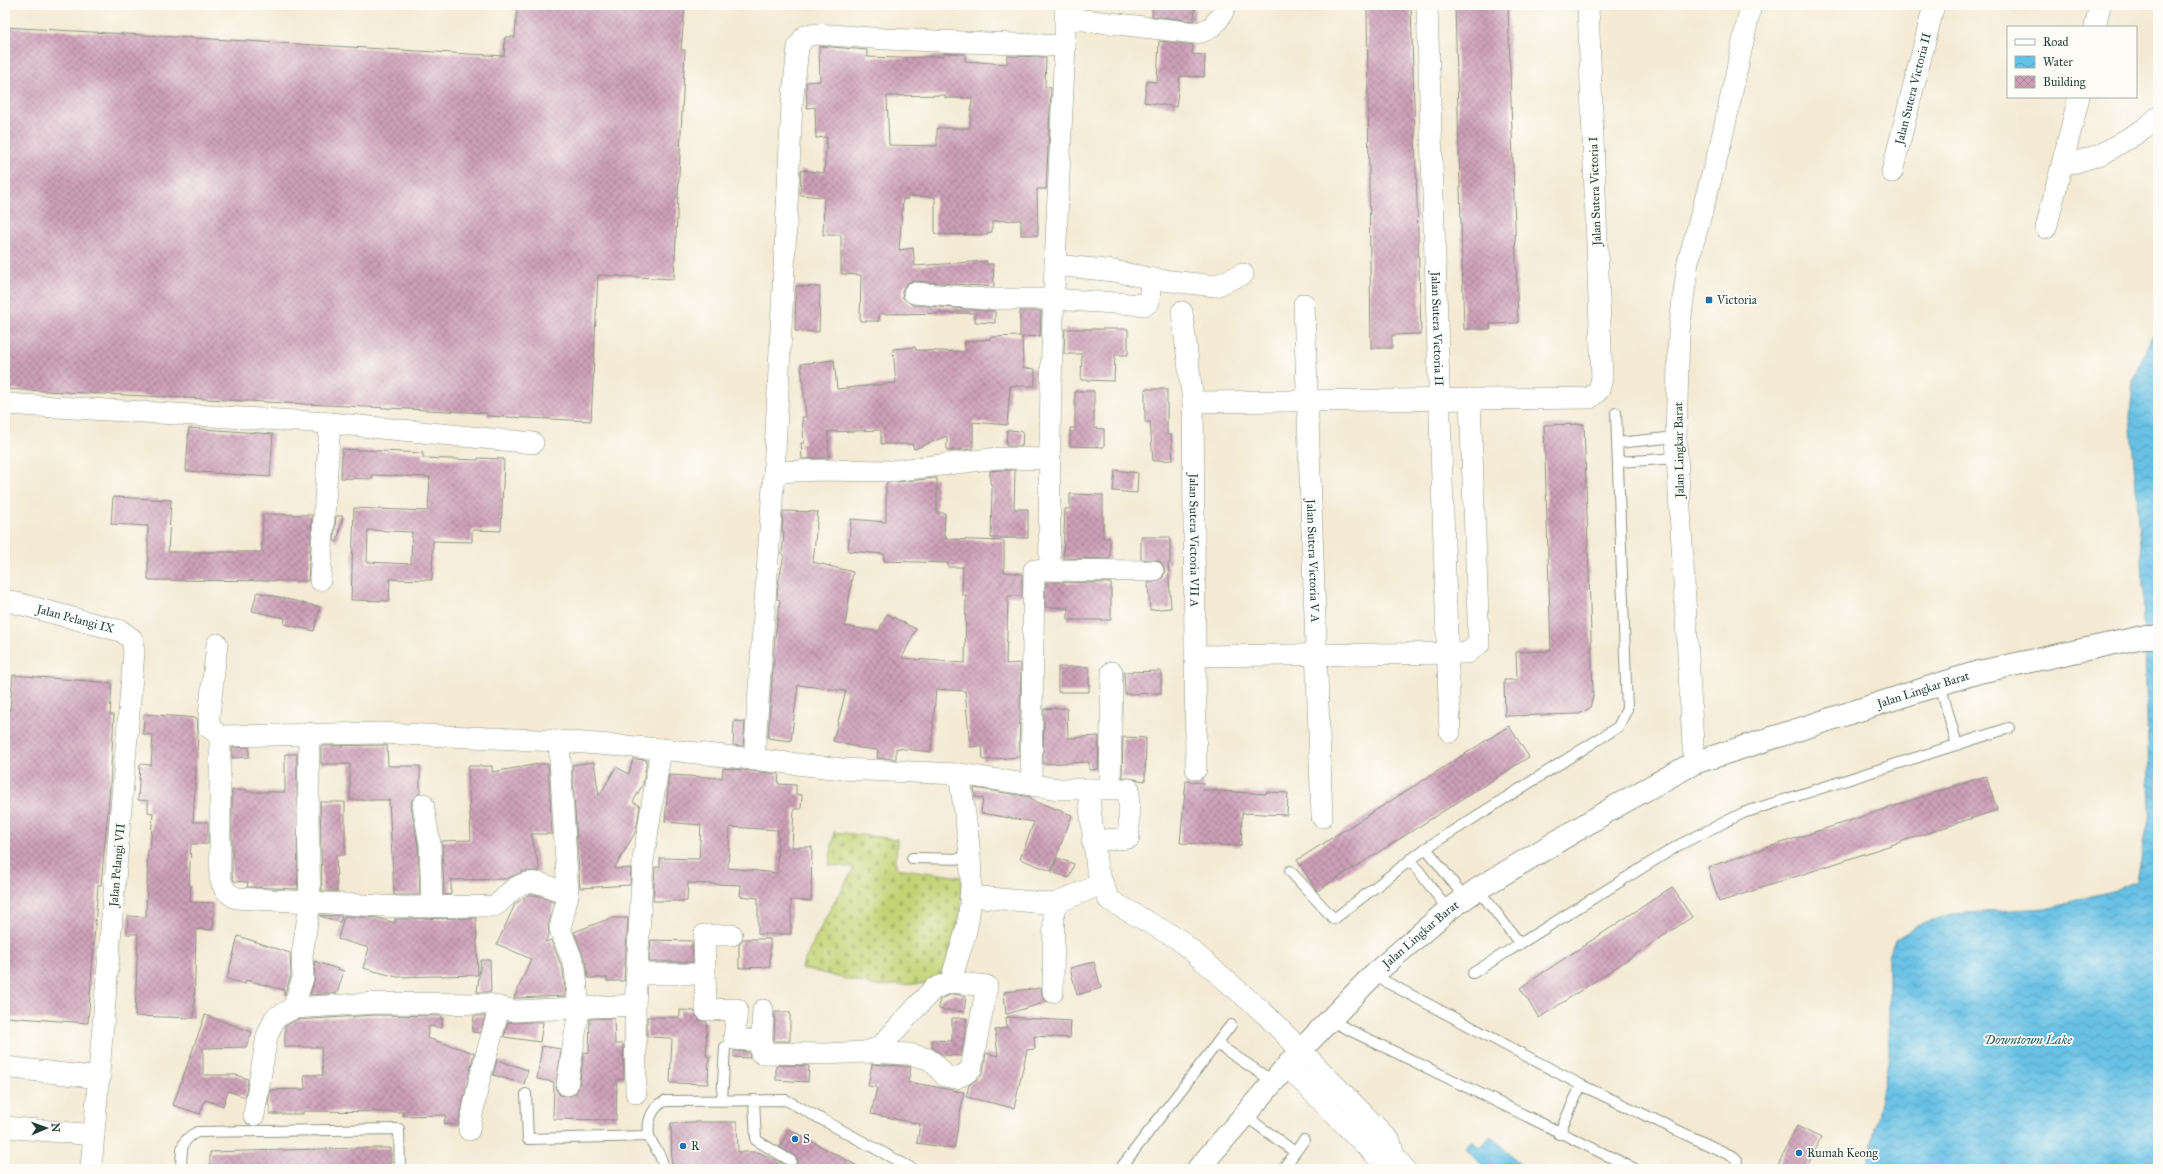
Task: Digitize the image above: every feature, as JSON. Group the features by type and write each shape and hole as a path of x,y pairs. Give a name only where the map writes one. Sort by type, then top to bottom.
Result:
{"street":[{"path":"1050,569 1049,459 1053,299 1066,12 1196,34 1213,27 1220,18 1226,5"},
{"name":"Jalan Sutera Victoria II","path":"1427,5 1450,732"},
{"name":"Jalan Sutera Victoria I","path":"1470,399 1590,398 1599,390 1602,378 1588,5"},
{"name":"Jalan Lingkar Barat","path":"1694,763 1676,437 1680,331 1688,262 1721,142 1751,5"},
{"name":"Jalan Sutera Victoria II","path":"1892,172 1934,5"},
{"path":"2095,26 2100,5"},
{"path":"754,760 774,472 792,105 798,47 804,36 817,34 885,39 1065,46"},
{"path":"2046,228 2063,166 2079,98"},
{"path":"2063,166 2102,154 2144,129 2158,117"},
{"path":"1055,265 1114,271 1153,279 1215,286 1243,274"},
{"path":"914,293 985,299 1053,299 1147,304 1151,281 1153,279"},
{"name":"Jalan Sutera Victoria V A","path":"1304,304 1322,818"},
{"name":"Jalan Sutera Victoria VII A","path":"1182,312 1193,402 1196,769"},
{"path":"1193,402 1470,399 1479,644 1467,653 1316,656 1196,656"},
{"path":"5,404 330,423 533,443"},
{"path":"320,580 330,423"},
{"path":"774,472 822,470 892,471 998,458 1049,459"},
{"path":"1031,785 1034,570 1153,571"},
{"name":"Jalan Pelangi IX","path":"5,600 121,631 132,639 134,652"},
{"name":"Jalan Lingkar Barat","path":"1198,1169 1243,1114 1329,1020 1373,975 1463,899 1618,805 1694,763 1940,684 1979,672 2151,637"},
{"path":"217,644 208,715 209,727 220,736 309,733 380,733 559,741 661,749 842,769 959,774 1059,789 1129,789 1129,838 1092,841"},
{"name":"Jalan Pelangi VII","path":"91,1169 100,1078 134,652"},
{"path":"1110,788 1112,672"},
{"path":"293,1008 303,978 302,955 310,903 308,822 309,733"},
{"path":"220,736 219,859 223,888 227,893 236,898 401,908 494,906 502,902 511,891 522,883 533,881 546,884 568,896"},
{"path":"559,741 568,896 560,929 575,967 579,1010 567,1085"},
{"path":"636,1093 635,1005 643,861 661,749"},
{"path":"951,982 967,926 970,896 969,859 959,774"},
{"path":"1088,789 1092,841 1101,884 1110,900 1178,939 1264,1013 1287,1066 1374,1154 1400,1162"},
{"path":"423,804 430,844 432,907"},
{"path":"970,896 1054,904 1101,884"},
{"path":"1053,992 1054,904"},
{"path":"732,935 704,935 706,1010 737,1009 734,1039 761,1041"},
{"path":"637,974 705,974"},
{"path":"763,1010 761,1053 826,1054 865,1052 918,1056 935,1064 945,1076 956,1078 965,1074 971,1069 987,986 951,982 933,989 880,1047 865,1052"},
{"path":"254,1115 267,1036 275,1018 293,1008 376,1003 488,1004 499,1009 515,1011 579,1010 635,1005"},
{"path":"469,1130 479,1081 499,1009"},
{"path":"5,1067 100,1078"},
{"path":"5,1127 94,1135"}],"lane":[{"path":"1290,871 1334,919 1426,848 1618,727 1627,709 1616,413"},
{"path":"1618,443 1676,437"},
{"path":"1618,462 1678,458"},
{"path":"1940,684 1958,745"},
{"path":"1473,973 1679,846 1743,813 2009,728"},
{"path":"1426,848 1463,899"},
{"path":"912,858 969,859"},
{"path":"1410,860 1520,944"},
{"path":"1373,975 1581,1085 1734,1157 1737,1160 1735,1169"},
{"path":"1329,1020 1559,1134 1635,1169"},
{"path":"1120,1169 1231,1025"},
{"path":"1217,1044 1287,1066"},
{"path":"722,1101 726,1047"},
{"path":"1559,1134 1581,1085"},
{"path":"526,1094 528,1139 649,1136"},
{"path":"754,1100 756,1140 791,1161"},
{"path":"663,1169 663,1159 649,1136 651,1114 657,1105 665,1101 754,1100 786,1100 913,1169"},
{"path":"1243,1114 1295,1152"},
{"path":"181,1169 183,1143 187,1136 197,1132 399,1129 400,1169"},
{"path":"1283,1169 1304,1140"}],"green space":[{"path":"834,832 897,839 896,868 962,877 961,913 940,983 875,986 801,968 828,913 854,868 829,865"}],"water":[{"name":"Downtown Lake","path":"2158,322 2158,1169 1867,1169 1889,1056 1889,955 1896,939 1914,927 1951,914 2046,908 2112,891 2137,881 2150,813 2142,556 2130,417 2133,380"},
{"path":"1492,1136 1524,1169 1486,1169 1465,1147 1472,1140 1479,1148"}],"building":[{"path":"517,5 685,5 681,50 685,50 674,279 598,275 591,421 487,416 487,413 5,389 5,27 504,56 505,37 515,37"},
{"path":"1153,5 1195,5 1194,21 1152,16"},
{"path":"1367,5 1411,5 1421,334 1392,335 1392,348 1371,348"},
{"path":"1455,5 1508,5 1518,323 1490,324 1490,329 1464,329"},
{"path":"1159,41 1193,45 1192,54 1205,55 1204,77 1180,76 1176,107 1144,102 1147,81 1157,82"},
{"path":"819,46 867,50 867,57 902,58 944,56 944,53 965,54 965,61 1007,64 1007,56 1046,57 1045,87 1051,88 1046,189 1037,189 1038,235 1021,235 1021,220 992,221 992,232 987,233 987,235 935,234 935,197 908,196 908,199 903,199 899,250 913,248 915,266 987,261 986,264 993,264 994,287 915,281 909,282 904,286 902,292 903,298 913,305 995,311 995,323 975,322 975,313 879,314 879,321 860,321 861,275 841,274 841,235 823,235 824,197 800,195 801,170 824,173 827,137 816,138 815,107 807,108 806,82 820,81","holes":["945,95 945,98 972,98 970,128 937,128 937,146 889,145 887,96"]},
{"path":"796,286 820,287 819,332 795,331"},
{"path":"1020,311 1041,311 1040,336 1022,337 1023,368 1035,369 1035,386 1010,386 1007,425 973,422 973,449 947,451 947,436 914,449 912,444 881,444 881,430 828,432 829,458 802,459 801,443 804,443 802,417 806,417 801,364 834,360 837,389 896,383 893,349 915,347 916,350 965,352 965,342 990,339 990,337 1020,336"},
{"path":"1065,329 1128,329 1128,355 1115,355 1114,381 1081,380 1082,354 1064,354"},
{"path":"1145,389 1167,389 1167,435 1171,434 1173,460 1153,461 1150,422 1145,422"},
{"path":"1075,391 1094,391 1094,428 1104,429 1104,447 1070,446 1070,428 1075,428"},
{"path":"1584,424 1593,696 1590,708 1579,714 1505,716 1504,680 1517,680 1516,652 1551,651 1544,425"},
{"path":"189,428 273,434 270,477 186,471"},
{"path":"1007,430 1023,431 1022,446 1006,446"},
{"path":"342,449 423,453 423,458 478,460 478,458 504,459 501,531 472,530 472,542 433,541 432,580 390,579 389,601 351,600 354,508 428,511 430,477 372,475 372,479 341,478","holes":["368,530 412,532 411,564 367,562"]},
{"path":"1015,470 1014,509 1028,509 1028,538 991,538 992,484 990,484 990,471"},
{"path":"1115,470 1138,473 1137,493 1113,491"},
{"path":"937,478 937,513 945,513 944,536 946,536 946,539 1004,541 1004,572 1022,574 1022,596 1008,596 1006,664 1021,663 1019,757 983,760 982,746 970,747 965,691 936,689 931,752 896,748 896,759 877,758 878,750 860,748 833,741 846,691 798,685 791,741 768,738 775,637 780,600 777,599 778,585 784,555 782,554 784,531 782,531 783,511 818,512 813,562 853,572 845,626 878,632 887,614 916,629 902,658 965,663 966,595 962,595 963,567 948,567 948,563 884,561 884,554 848,551 851,519 886,522 886,483"},
{"path":"1070,494 1103,495 1103,538 1110,538 1110,559 1063,558 1065,509 1070,509"},
{"path":"113,497 171,500 168,552 262,552 263,514 312,515 308,581 148,580 148,526 111,524"},
{"path":"336,516 343,516 337,542 334,541"},
{"path":"1141,537 1170,537 1170,563 1168,563 1171,608 1150,610 1148,583 1159,581 1163,577 1165,571 1163,565 1159,561 1141,559"},
{"path":"1046,582 1111,583 1111,620 1068,620 1068,608 1045,607"},
{"path":"257,592 320,607 314,631 284,624 285,618 252,611"},
{"path":"1058,667 1089,667 1089,692 1058,692"},
{"path":"1161,671 1161,693 1125,694 1124,672"},
{"path":"13,675 112,683 110,715 114,715 110,787 101,885 98,885 88,1023 5,1017 5,710 10,710"},
{"path":"1067,708 1068,738 1099,736 1098,769 1089,770 1089,762 1043,764 1044,709"},
{"path":"144,714 197,718 198,733 193,822 208,822 208,844 191,844 189,885 191,886 190,902 214,903 213,930 196,929 194,1018 135,1016 138,934 127,934 128,916 146,917 148,849 150,849 153,813 148,812 148,801 138,800 140,764 151,765 153,735 143,734"},
{"path":"734,721 745,722 743,746 733,745"},
{"path":"1509,726 1529,757 1317,891 1316,890 1297,860"},
{"path":"1123,737 1146,738 1145,781 1122,777"},
{"path":"387,745 388,766 420,766 420,792 412,800 411,806 418,845 420,895 394,895 389,800 350,800 350,764 321,764 321,746"},
{"path":"249,747 249,757 232,758 232,748"},
{"path":"285,754 297,754 298,889 247,887 248,882 234,881 232,875 232,790 247,790 247,792 285,792"},
{"path":"633,759 647,760 643,784 633,802 640,806 636,831 614,869 631,868 630,885 580,888 572,765 594,762 599,796 616,767 629,774"},
{"path":"539,764 548,764 552,834 531,834 540,871 522,872 507,879 451,880 451,894 444,895 442,841 471,840 468,766 492,766 492,772"},
{"path":"723,768 779,774 778,784 796,785 796,794 802,795 801,809 794,809 792,847 812,847 811,901 791,900 791,934 758,934 758,898 740,896 741,885 688,883 687,901 653,901 655,867 660,867 660,858 699,859 701,825 665,822 669,775 722,778","holes":["730,827 778,830 777,873 728,868"]},
{"path":"1986,776 1997,810 1719,902 1708,867"},
{"path":"1186,781 1204,783 1203,790 1266,794 1266,792 1288,793 1287,815 1242,813 1241,846 1180,843"},
{"path":"974,788 1031,797 1031,800 1072,815 1051,871 1020,859 1034,822 981,813 983,798 975,797"},
{"path":"320,802 345,802 345,855 336,855 337,891 322,891"},
{"path":"1057,858 1074,864 1069,878 1052,872"},
{"path":"1672,887 1692,917 1539,1018 1520,988"},
{"path":"528,895 537,895 554,902 548,926 549,934 545,942 551,940 563,970 566,996 514,998 531,959 497,944 515,904"},
{"path":"320,915 342,916 340,922"},
{"path":"344,916 378,918 395,923 395,919 476,918 478,975 397,977 363,968 369,948 338,939"},
{"path":"611,918 628,918 624,981 607,981 607,978 588,978 586,963 574,932"},
{"path":"238,936 290,953 291,976 284,996 284,990 246,980 245,984 227,979"},
{"path":"743,939 770,939 770,967 739,968 739,945"},
{"path":"651,940 692,941 693,962 649,962"},
{"path":"481,960 490,960 491,992 477,992"},
{"path":"314,961 344,971 337,993 310,995 315,978"},
{"path":"1094,962 1101,988 1077,995 1070,968"},
{"path":"1041,988 1044,1003 1006,1014 1004,992"},
{"path":"953,994 966,996 964,1012 939,1009 940,999"},
{"path":"680,1010 694,1011 700,1020 707,1022 706,1056 709,1056 708,1084 670,1083 672,1038 647,1037 647,1017 680,1017"},
{"path":"775,1012 790,1012 790,1041 774,1041"},
{"path":"205,1015 252,1032 246,1047 203,1048 203,1075 236,1075 248,1079 245,1097 228,1091 223,1106 205,1100 200,1114 173,1105"},
{"path":"376,1015 442,1016 442,1028 429,1026 427,1038 474,1053 458,1126 444,1123 446,1115 403,1116 403,1112 303,1111 303,1114 270,1114 270,1105 268,1105 270,1090 305,1089 304,1075 323,1075 321,1047 285,1047 285,1026 296,1020"},
{"path":"474,1016 485,1016 480,1033 472,1032"},
{"path":"1006,1017 1071,1021 1070,1038 1034,1036 1035,1049 1027,1050 1014,1108 966,1097 969,1085 979,1078 983,1072 986,1053 998,1056 995,1030 1007,1028"},
{"path":"614,1018 615,1044 623,1044 624,1079 617,1079 616,1120 553,1119 554,1082 537,1079 542,1046 561,1049 556,1089 560,1095 571,1096 576,1093 579,1087 584,1052 589,1053 590,1019"},
{"path":"952,1018 967,1018 961,1056 943,1055 932,1048 932,1040 952,1041"},
{"path":"508,1022 543,1022 540,1042 504,1037"},
{"path":"734,1051 749,1052 750,1058 734,1057"},
{"path":"497,1060 528,1070 524,1084 493,1075"},
{"path":"872,1064 911,1067 908,1082 964,1092 954,1149 917,1143 920,1124 871,1114 877,1087 868,1086"},
{"path":"776,1065 809,1066 808,1082 776,1080"},
{"path":"737,1122 738,1152 758,1152 791,1167 797,1164 796,1158 780,1147 789,1129 863,1169 672,1169 671,1123"},
{"name":"Rumah Keong","path":"1797,1126 1821,1138 1806,1169 1776,1169"},
{"path":"391,1148 391,1169 210,1169 210,1152"}],"place":[{"name":"Victoria","path":"1709,300"},
{"name":"S","path":"795,1139"},
{"name":"R","path":"683,1146"},
{"name":"Rumah Keong","path":"1799,1153"}]}
